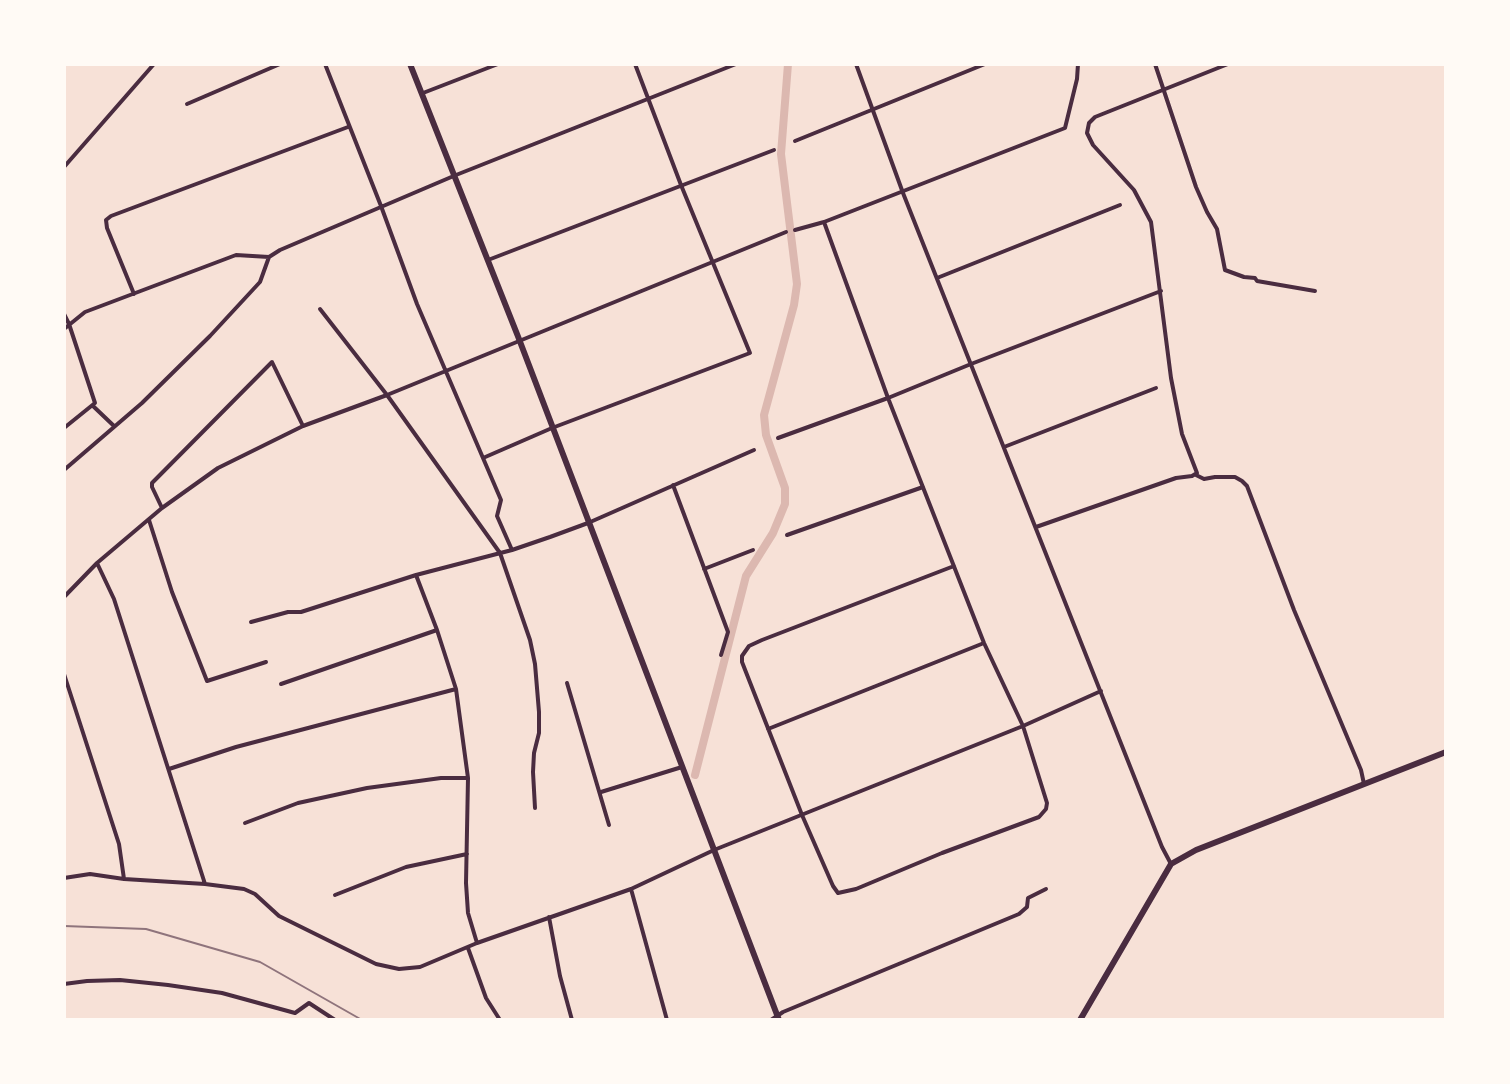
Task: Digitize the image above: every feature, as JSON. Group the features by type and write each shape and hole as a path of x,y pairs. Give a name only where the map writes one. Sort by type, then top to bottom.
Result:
{"main road":[{"path":"410,64 456,175 778,1017"},
{"path":"1080,1020 1171,864 1196,850 1446,752"}],"street":[{"path":"64,167 154,64"},
{"path":"187,104 280,64"},
{"path":"325,64 417,304 501,500 497,516 512,550"},
{"path":"423,93 498,64"},
{"path":"483,458 552,428 750,353 635,64"},
{"path":"64,329 85,312 236,255 269,257 456,175 736,64"},
{"path":"856,64 903,193 1171,864"},
{"path":"795,141 985,64"},
{"path":"795,230 903,193 1065,128 1078,64"},
{"path":"1155,64 1196,187 1217,229 1225,270 1257,281 1315,291"},
{"path":"1196,475 1182,434 1173,392 1151,222 1134,190 1093,145 1087,133 1089,123 1095,117 1228,64"},
{"path":"134,294 107,228 106,220 111,216 348,127"},
{"path":"488,260 774,150"},
{"path":"937,278 1120,205"},
{"path":"824,222 888,398 954,566 984,643 1023,726 1047,803 1039,817 856,889 838,893 802,815 768,729 742,662 744,652 762,640 954,566"},
{"path":"64,597 97,563 162,508 218,468 303,426 387,395 786,232"},
{"path":"64,470 142,403 210,336 260,282 269,257"},
{"path":"778,438 1161,291"},
{"path":"320,309 387,395 500,553 530,640 535,664 539,712 533,772 535,808"},
{"path":"64,314 94,404 114,426"},
{"path":"162,508 152,483 272,362 303,426"},
{"path":"1004,447 1156,388"},
{"path":"64,428 94,404"},
{"path":"251,622 288,612 301,612 416,575 512,550 588,523 754,450"},
{"path":"1036,527 1176,478 1196,475 1204,479 1235,477 1242,481 1247,486 1364,784"},
{"path":"673,485 728,632 721,655"},
{"path":"787,535 923,487"},
{"path":"149,520 172,592 207,681 266,662"},
{"path":"704,569 753,550"},
{"path":"97,563 114,599 205,884"},
{"path":"416,575 456,689 468,778 468,913 477,943"},
{"path":"281,684 437,630"},
{"path":"768,729 984,643"},
{"path":"64,674 119,844 124,879"},
{"path":"567,683 609,825"},
{"path":"169,769 236,747 456,689"},
{"path":"64,878 90,874 244,889 255,894 279,916 376,964 399,969 420,967 477,943 631,889 714,850 1023,726 1101,691"},
{"path":"600,792 682,767"},
{"path":"245,823 298,803 367,788 441,778 468,778"},
{"path":"335,895 406,867 467,854"},
{"path":"631,889 667,1020"},
{"path":"771,1020 1019,914 1027,907 1028,898 1046,889"},
{"path":"549,917 572,1020"},
{"path":"468,948 486,998 500,1020"},
{"path":"64,984 120,980 168,985 222,993 295,1013 309,1003 335,1020"}],"waterway":[{"path":"695,775 746,576 773,533 785,504 785,488 766,435 764,415 797,284 781,154 788,64"}],"railway":[{"path":"64,926 146,929 260,962 362,1020"}]}
